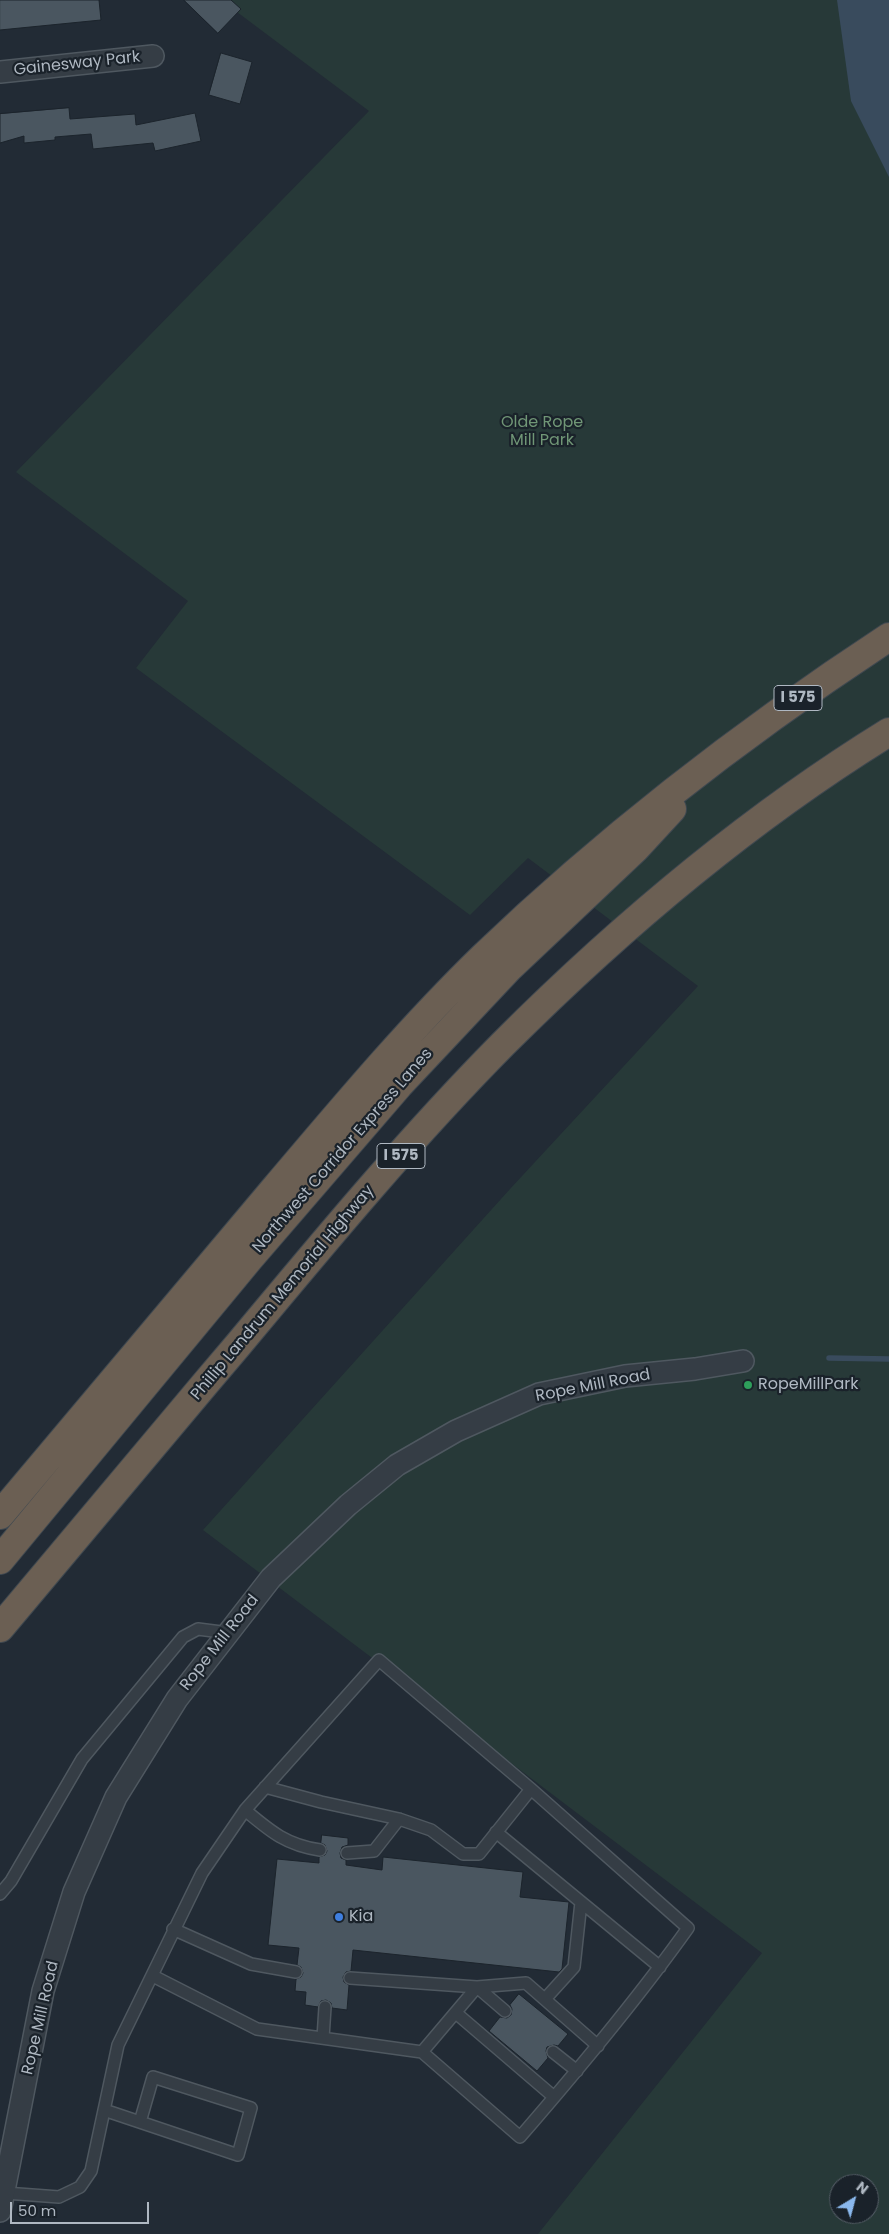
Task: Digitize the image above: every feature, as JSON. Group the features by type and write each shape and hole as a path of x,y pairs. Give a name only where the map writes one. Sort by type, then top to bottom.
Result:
{"highway":[{"name":"I 575","path":"0,1515 375,1070 482,958 622,832 709,762 796,699 889,637"},
{"name":"Phillip Landrum Memorial Highway","path":"0,1628 302,1268 430,1122 502,1046 576,974 649,908 793,796 889,732"},
{"name":"Northwest Corridor Express Lanes","path":"0,1560 249,1259 399,1085 510,967 636,848 676,805 709,762"}],"street":[{"name":"Gainesway Park","path":"0,72 153,56"},
{"name":"Rope Mill Road","path":"2,2202 43,1991 74,1892 116,1797 177,1699 271,1578 348,1505 397,1465 456,1431 539,1394 625,1376 695,1369 743,1360"}],"lane":[{"path":"0,1894 11,1881 82,1758 182,1637 198,1629 229,1633"},
{"path":"2,2202 59,2197 80,2188 91,2171 118,2045 202,1873 245,1810 379,1660 531,1789 688,1928 598,2046 520,2136 422,2052 257,2028 153,1976"},
{"path":"265,1787 321,1802 399,1819 431,1830 463,1854 479,1854 531,1789"},
{"path":"245,1810 276,1836 306,1848 320,1850"},
{"path":"347,1853 374,1850 399,1819"},
{"path":"496,1832 660,1967"},
{"path":"545,1999 574,1967 581,1902"},
{"path":"173,1929 251,1964 296,1972"},
{"path":"350,1978 477,1987 526,1983 598,2046"},
{"path":"477,1987 505,2011"},
{"path":"422,2052 477,1987"},
{"path":"323,2038 325,2007"},
{"path":"456,2013 554,2097"},
{"path":"553,2052 577,2071"},
{"path":"104,2110 238,2155 251,2108 153,2077 140,2122"}],"green space":[{"name":"Olde Rope Mill Park","path":"221,0 860,0 889,119 889,2234 538,2234 762,1953 203,1530 510,1189 698,986 528,858 470,915 136,668 188,601 16,472 369,111"}],"water":[{"path":"837,0 889,0 889,177 851,101"}],"building":[{"path":"0,0 99,0 101,20 0,30"},
{"path":"184,0 231,0 241,9 218,33"},
{"path":"221,53 252,62 240,104 209,95"},
{"path":"69,108 70,119 135,114 136,125 195,113 201,141 155,151 153,143 93,149 91,134 55,137 55,140 24,143 24,136 0,143 0,114"},
{"path":"322,1835 348,1838 348,1845 342,1847 340,1853 341,1858 346,1860 346,1865 382,1870 383,1857 523,1872 520,1897 569,1902 562,1969 559,1972 353,1950 351,1971 346,1972 343,1977 344,1982 349,1985 347,2010 332,2008 331,2003 326,2000 321,2001 318,2007 305,2005 306,1992 295,1991 296,1979 301,1977 303,1973 301,1967 297,1965 299,1948 268,1945 277,1859 319,1863 319,1857 325,1855 327,1851 325,1845 321,1843"},
{"path":"519,1994 568,2034 558,2046 547,2047 548,2058 537,2071 489,2031 500,2017 507,2018 511,2015 512,2009 510,2005"}],"waterway":[{"path":"829,1358 889,1359"}],"place":[{"name":"RopeMillPark","path":"748,1385"},
{"name":"Kia","path":"339,1917"}]}
